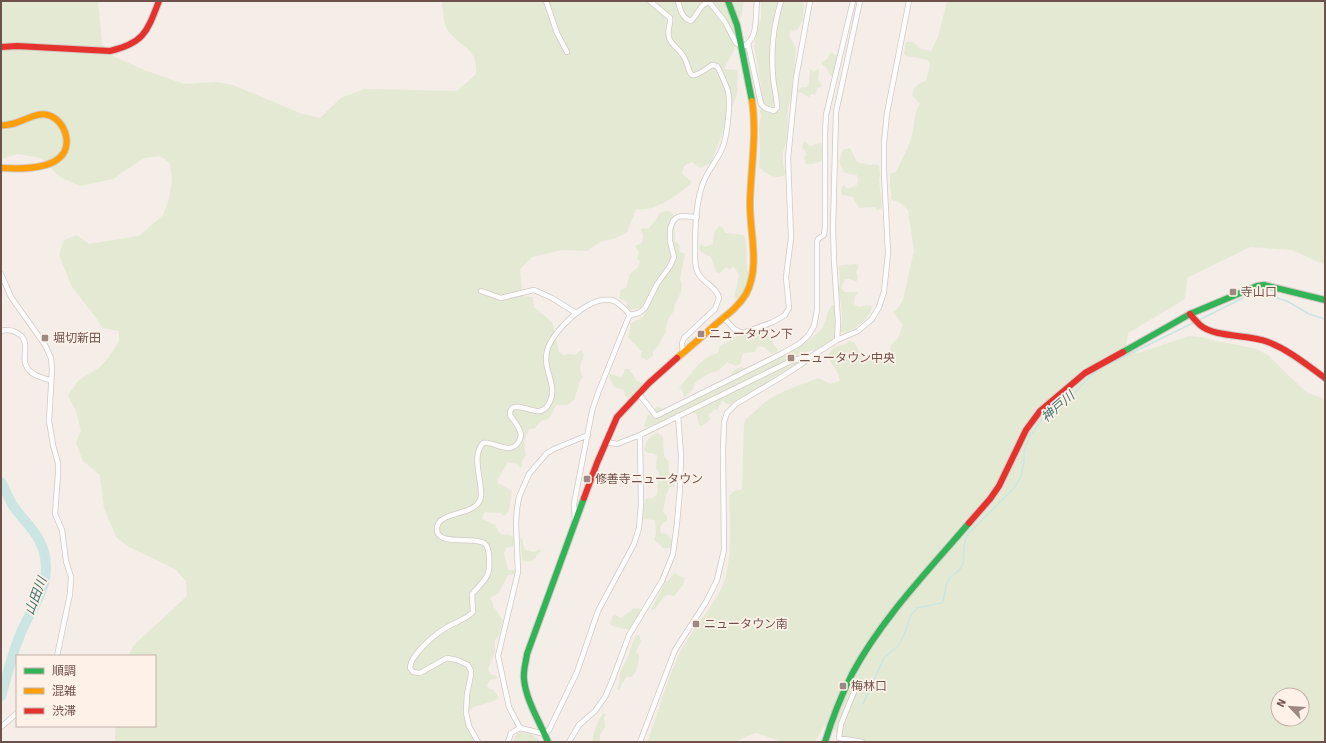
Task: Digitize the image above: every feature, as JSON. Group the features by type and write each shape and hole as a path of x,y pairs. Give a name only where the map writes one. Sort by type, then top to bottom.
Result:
{"street":[{"path":"1,48 17,46 110,51 119,49 133,44 143,38 159,1"},
{"path":"546,1 557,33 567,52"},
{"path":"650,1 670,18 669,39 684,57 690,72 693,75 697,75 712,65 716,66 728,92 729,109 724,144 703,184 699,200 695,254 696,268 700,277 716,292 719,298 715,308 684,338 682,343 683,354"},
{"path":"678,1 685,19 691,21 697,15 704,3 710,3 724,22 736,43 742,47"},
{"path":"548,742 527,691 524,679 524,668 532,638 575,522 617,417 649,383 738,305 746,296 750,285 753,272 753,249 750,218 750,197 755,129 751,89 735,16 728,1"},
{"path":"742,47 748,44 754,35 757,1"},
{"path":"748,44 761,104 765,108 774,111 777,108 777,103 773,77 773,34 781,1"},
{"path":"724,318 734,329 743,333 773,322 785,315 789,308 786,277 790,238 788,158 796,78 810,1"},
{"path":"639,394 656,416 781,354 803,341 812,330 816,318 818,294 817,242 818,238 824,235 826,115 853,1"},
{"path":"837,340 838,322 833,228 836,112 860,1"},
{"path":"640,742 675,650 706,602 717,580 724,550 723,451 725,417 727,412 736,404 800,365 837,340 858,331 876,314 882,300 888,253 884,142 887,113 909,1"},
{"path":"1,124 4,126 17,124 38,114 48,115 62,125 65,132 66,142 61,156 51,162 31,167 1,168"},
{"path":"575,522 574,504 592,411 598,393 630,315 645,308 674,258 670,247 670,235 673,221 681,216 697,217"},
{"path":"1,274 12,297 45,345 51,358 52,370 50,380 49,421 58,463 54,514 62,530 66,561 71,577 70,594 57,655"},
{"path":"825,742 829,727 847,684 864,653 896,610 990,499 999,486 1026,430 1040,412 1085,373 1190,314 1241,292 1264,285 1298,292 1325,300"},
{"path":"481,291 501,298 534,290 556,300 576,313"},
{"path":"478,742 468,726 466,713 467,694 471,675 471,671 468,666 457,660 447,658 420,673 413,672 410,668 411,661 431,639 473,612 471,596 485,581 490,568 487,547 484,543 480,541 443,538 438,534 436,529 437,525 444,518 471,509 480,502 481,493 478,454 483,443 488,442 506,448 512,448 518,444 521,432 510,415 512,408 522,406 535,411 541,411 548,406 553,387 546,367 547,352 554,338 576,313 588,305 608,300 620,304 630,315"},
{"path":"1190,314 1201,326 1213,332 1245,336 1267,341 1278,346 1298,358 1325,378"},
{"path":"1,331 7,329 12,330 22,337 25,344 25,361 28,369 34,374 50,380"},
{"path":"606,442 617,444 640,435 790,361 812,356"},
{"path":"569,742 579,725 595,711 605,696 629,635 662,581 673,554 680,500 681,455 678,416"},
{"path":"520,728 509,707 498,656 518,572 516,524 519,497 529,474 547,453 554,448 588,435"},
{"path":"545,734 552,725 569,690 598,611 628,556 637,532 641,505 640,435"},
{"path":"847,684 856,687 841,724 839,738 862,742"},
{"path":"1,727 16,714"},
{"path":"508,742 511,733 520,728 545,734"}],"green space":[{"path":"1,1 98,1 102,44 113,56 144,70 184,84 216,82 233,85 302,114 320,118 341,98 364,89 457,91 476,74 476,65 471,52 447,29 442,1 744,1 734,50 724,69 738,70 737,94 711,163 700,168 692,162 684,166 682,174 692,182 681,192 666,202 650,208 636,209 627,232 616,238 600,242 587,251 562,250 532,257 520,269 522,296 533,297 534,307 552,322 559,352 563,355 575,355 581,350 584,355 580,366 580,371 583,377 579,382 574,400 567,405 556,405 549,418 541,421 535,428 529,429 524,441 526,455 522,462 522,467 520,468 517,464 507,462 498,479 498,483 512,491 509,510 505,516 500,513 485,512 482,519 495,525 502,535 506,534 515,538 516,544 512,547 506,548 504,554 508,570 515,570 515,574 508,575 499,593 490,598 493,607 503,619 499,635 495,640 495,652 488,669 491,675 496,675 497,678 490,680 487,685 488,688 494,690 498,696 498,699 473,707 464,717 467,728 474,742 115,742 115,727 156,727 156,655 129,655 134,645 187,596 186,581 175,569 129,547 116,537 104,508 100,475 83,461 76,443 81,431 76,411 68,395 79,380 100,367 109,357 119,341 119,331 102,328 97,319 72,287 59,255 64,240 77,235 89,244 139,236 163,215 169,199 172,181 170,164 159,156 144,158 113,179 80,186 60,177 41,158 18,154 1,159"},
{"path":"761,1 804,1 803,20 797,30 791,31 789,35 796,48 792,81 793,94 788,108 787,139 783,152 783,164 786,174 779,177 768,174 759,167 759,128 761,116 758,102 762,93 754,47 757,30 761,19"},
{"path":"947,1 1325,1 1325,265 1292,250 1250,247 1187,278 1185,299 1128,333 1126,347 1138,353 1189,336 1202,337 1257,349 1269,356 1308,393 1325,399 1325,742 843,742 834,729 824,726 816,740 813,742 782,742 757,733 734,742 647,742 668,680 678,656 688,638 717,596 725,579 730,544 729,496 734,491 742,489 744,424 746,419 764,403 776,395 790,389 819,378 830,384 840,381 838,374 827,356 834,347 847,344 848,341 854,342 860,353 872,361 890,351 891,345 898,338 903,325 893,312 898,308 903,300 914,251 908,210 900,203 890,199 892,196 890,174 896,172 910,142 916,114 920,104 912,95 917,85 926,81 930,64 928,60 907,56 904,54 906,42 913,42 921,49 931,51 938,37"},
{"path":"831,52 837,56 837,60 834,65 835,73 831,76 826,67 821,63 827,59"},
{"path":"811,69 814,72 818,69 819,70 818,80 822,86 817,88 815,95 812,94 809,97 798,92 798,90 802,87 807,87"},
{"path":"804,141 810,146 821,143 823,155 821,161 813,164 806,164 804,157 807,155 805,150 802,148"},
{"path":"850,148 857,162 870,165 876,164 879,166 881,209 877,210 875,207 859,208 853,197 843,195 841,192 843,185 848,189 857,185 857,175 844,172 839,161 843,150"},
{"path":"670,211 673,214 675,242 679,244 680,252 685,254 680,278 682,285 681,292 674,306 674,311 667,323 666,332 658,346 653,351 653,356 647,360 641,357 642,352 628,337 631,328 630,324 644,316 645,312 642,308 630,310 627,307 627,302 619,298 621,289 626,288 630,274 638,267 640,262 637,258 639,252 635,246 642,243 643,236 641,230 644,228 648,229 659,213"},
{"path":"719,226 723,228 725,233 744,235 747,268 749,273 744,289 740,298 738,299 735,299 734,295 739,275 734,267 729,269 726,267 720,273 716,272 711,257 701,252 699,248 701,244 705,247 713,244 714,233"},
{"path":"859,265 856,273 858,278 856,282 850,279 845,279 841,287 844,292 857,292 854,304 859,307 866,305 872,306 869,314 859,325 847,333 841,333 842,317 839,291 839,266"},
{"path":"832,305 834,305 835,309 836,336 832,341 817,350 803,352 798,364 769,380 764,385 758,387 752,392 749,398 731,405 722,401 717,410 714,409 708,414 710,418 709,421 702,426 699,425 696,413 690,413 682,418 673,416 648,427 644,427 647,417 655,408 658,407 665,410 674,410 703,395 712,387 728,379 734,370 741,367 749,371 753,370 777,354 793,350 801,345 821,330"},
{"path":"762,331 770,337 778,349 777,352 772,354 764,347 758,346 754,352 743,353 740,364 736,366 727,362 719,370 708,374 695,383 693,389 684,396 682,390 679,388 701,362 718,353 719,347 736,336 748,335"},
{"path":"625,369 629,369 637,381 643,383 642,388 637,389 635,394 628,398 625,396 624,390 614,387 609,377 610,374 620,377 623,375"},
{"path":"658,433 663,437 664,456 669,462 669,472 675,481 674,486 670,487 666,495 663,512 667,516 667,521 662,524 660,530 661,534 667,534 673,541 671,548 662,548 661,545 654,540 656,533 655,520 642,519 645,499 653,498 657,494 659,472 656,468 657,455 648,453 644,450 648,439 652,435"},
{"path":"520,538 523,539 523,545 526,550 534,552 540,549 541,551 536,558 529,562 522,560"},
{"path":"674,573 685,578 683,585 674,596 667,595 655,609 651,610 665,582 669,580"},
{"path":"634,608 641,609 631,629 612,626 610,623 613,616 615,615 621,618"},
{"path":"637,635 639,635 641,641 636,652 639,655 639,661 632,677 627,677 619,690 617,689 621,672 633,641"},
{"path":"604,713 606,715 604,717 605,727 600,735 600,742 592,742 598,723"},
{"path":"521,732 531,734 542,742 512,742 517,733"}],"waterway":[{"name":"神戸川","path":"1199,320 1249,295 1270,296 1287,301 1309,314 1325,319"},
{"name":"神戸川","path":"863,704 884,658 899,645 911,615 917,608 942,603 947,582 962,566 967,535 1014,488 1021,476 1024,462 1024,451 1030,436 1042,420 1071,397 1088,378 1103,367 1195,322"},
{"name":"山田川","path":"1,482 12,504 37,536 43,549 46,562 46,574 43,586 18,640 1,696"}],"traffic: fast":[{"path":"728,1 737,25 752,101"},
{"path":"1123,352 1190,314 1257,286 1264,285 1325,300"},
{"path":"548,742 527,695 524,670 527,654 584,498"},
{"path":"825,742 844,691 864,653 891,614 969,523"}],"traffic: slow":[{"path":"677,358 736,306 746,294 750,283 754,260 750,212 754,138 752,101"},
{"path":"1,125 13,124 37,115 48,115 59,122 66,135 67,142 63,154 58,159 46,165 31,168 1,168"}],"traffic: jam":[{"path":"1,47 17,46 110,51 121,48 137,40 143,35 151,21 159,1"},
{"path":"1190,314 1200,325 1214,332 1251,338 1276,345 1298,358 1325,378"},
{"path":"969,523 999,486 1026,430 1040,411 1085,373 1123,352"},
{"path":"584,498 617,417 649,383 677,358"}],"place":[{"name":"寺山口","path":"1233,292"},
{"name":"ニュータウン下","path":"701,334"},
{"name":"堀切新田","path":"45,338"},
{"name":"ニュータウン中央","path":"791,358"},
{"name":"修善寺ニュータウン","path":"587,479"},
{"name":"ニュータウン南","path":"696,624"},
{"name":"梅林口","path":"843,686"}]}
